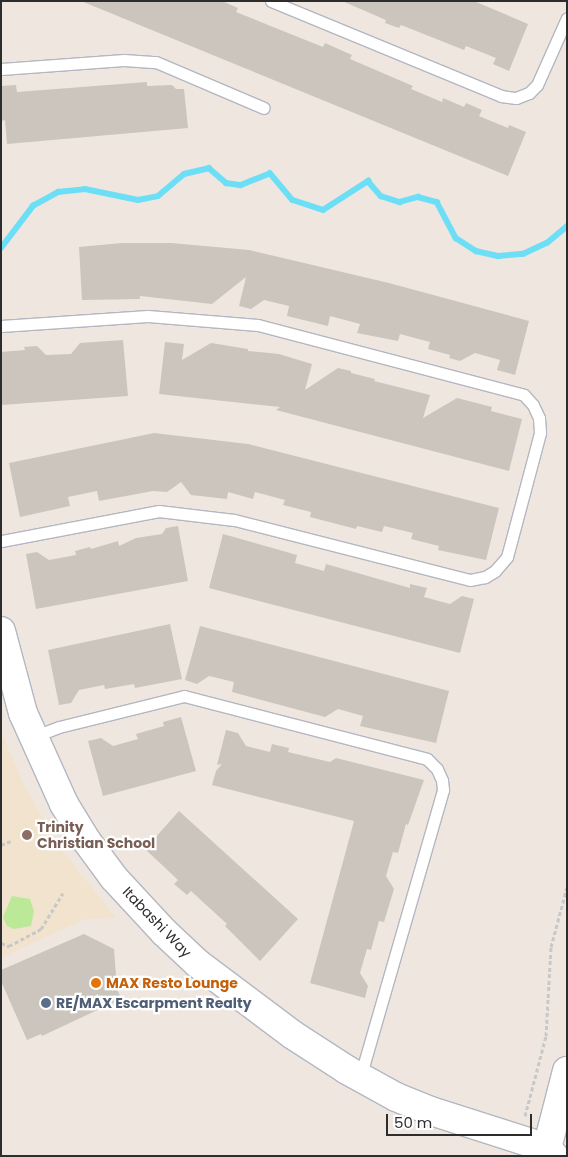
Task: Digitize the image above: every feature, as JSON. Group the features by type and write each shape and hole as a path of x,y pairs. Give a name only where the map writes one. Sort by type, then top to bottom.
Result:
{"street":[{"name":"Itabashi Way","path":"1,630 17,693 32,737 64,804 86,840 114,878 164,932 214,977 293,1035 360,1077 414,1105 553,1150"},
{"path":"553,1150 567,1072"}],"lane":[{"path":"271,1 501,96 516,98 529,93 537,85 567,18"},
{"path":"1,69 124,60 156,62 264,108"},
{"path":"1,326 148,316 258,325 524,394 533,404 539,418 540,433 507,557 495,571 470,580 234,520 159,511 1,541"},
{"path":"32,737 59,727 184,696 427,759 437,769 442,780 443,790 360,1077"}],"path":[{"path":"1,845 11,841"},
{"path":"519,1138 546,1036 551,946 567,887"},
{"path":"1,943 9,946 42,929 62,893"}],"shaded area":[{"name":"Trinity Christian School","path":"1,731 23,783 59,846 116,918 85,919 1,958"}],"green space":[{"path":"12,896 30,899 34,911 31,926 14,929 7,926 3,917"}],"building":[{"path":"81,1 222,1 238,8 236,12 323,47 325,43 352,55 350,59 413,86 411,89 442,102 443,98 464,107 466,103 482,110 479,116 508,128 509,125 526,132 508,176"},
{"path":"342,1 474,1 528,24 509,71 493,64 496,58 466,46 464,50 401,25 399,28 385,23 386,20"},
{"path":"147,82 147,86 172,85 176,89 184,89 188,128 7,144 5,120 1,121 1,86 16,85 17,92"},
{"path":"122,243 171,243 249,250 389,283 529,321 515,375 497,370 500,360 475,353 460,361 449,358 450,355 428,349 430,342 400,334 398,341 357,333 360,324 330,316 328,326 287,316 289,306 264,300 251,309 239,306 246,277 212,304 140,296 140,299 82,300 79,247"},
{"path":"123,340 128,396 1,405 1,352 25,350 24,347 37,346 46,355 71,354 80,343"},
{"path":"165,342 184,344 182,360 211,343 248,349 248,351 279,354 312,364 305,390 338,368 351,371 351,373 375,379 374,381 430,395 423,418 457,398 492,407 491,411 522,419 509,471 276,410 280,407 159,394"},
{"path":"154,433 248,444 499,508 486,560 438,550 439,546 411,539 413,533 384,526 382,532 357,526 356,529 310,517 311,512 283,505 285,500 255,492 253,499 228,492 227,499 191,495 181,482 167,492 153,491 99,501 97,491 68,497 70,506 20,517 9,463"},
{"path":"178,526 188,581 36,609 26,554 37,552 49,560 76,555 75,551 90,547 91,549 118,541 119,546 136,538 162,534 166,528"},
{"path":"223,534 297,555 295,563 324,571 326,564 410,588 410,584 427,588 424,597 450,604 462,596 474,599 460,653 209,588"},
{"path":"170,624 182,679 135,688 134,684 105,689 104,685 79,690 71,703 59,705 48,650"},
{"path":"200,626 449,691 436,743 360,726 363,716 338,709 325,717 232,692 234,682 209,676 197,684 185,680"},
{"path":"181,717 196,771 103,796 88,741 101,738 113,746 138,739 136,734 164,726 163,722"},
{"path":"226,730 238,733 246,746 270,752 272,744 289,748 288,752 330,762 336,758 424,780 408,825 406,824 398,853 393,852 386,876 394,889 384,922 379,921 371,950 367,949 360,973 368,986 365,998 310,983 354,821 212,785 216,771 222,764 217,765"},
{"path":"179,811 298,919 260,961 225,926 227,924 191,891 187,895 174,884 178,880 145,849"},
{"path":"84,934 114,949 117,989 121,999 42,1036 41,1034 27,1040 1,981 1,970"}],"waterway":[{"path":"1,248 33,206 58,192 85,189 138,200 158,196 184,174 209,168 226,183 241,185 270,173 293,200 323,210 368,181 381,196 400,202 418,197 437,202 456,238 476,251 498,256 523,254 547,243 567,226"}],"place":[{"name":"Trinity Christian School","path":"27,835"},
{"name":"MAX Resto Lounge","path":"96,983"},
{"name":"RE/MAX Escarpment Realty","path":"46,1003"}]}
